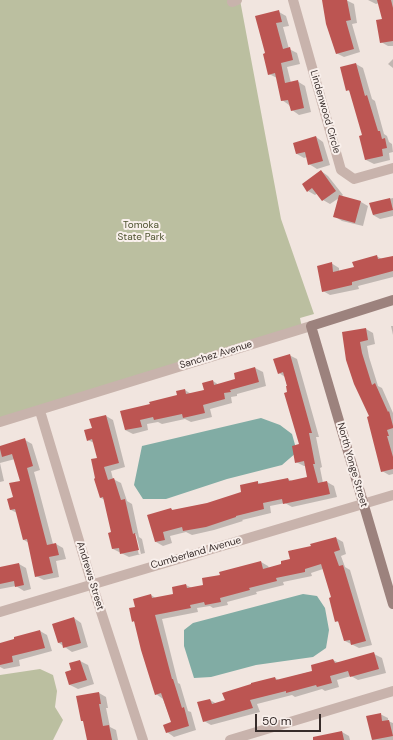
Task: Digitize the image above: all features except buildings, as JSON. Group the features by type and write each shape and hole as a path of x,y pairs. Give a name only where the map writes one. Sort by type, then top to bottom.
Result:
{"street":[{"name":"Lindenwood Circle","path":"293,0 341,170 354,179 393,168"},
{"name":"Sanchez Avenue","path":"0,422 40,411 393,300"},
{"name":"North Yonge Street","path":"311,326 393,604"},
{"name":"Andrews Street","path":"40,411 92,584 142,740"},
{"name":"Cumberland Avenue","path":"0,612 393,495"},
{"path":"230,740 393,691"}],"green space":[{"name":"Tomoka State Park","path":"0,0 240,0 281,219 314,314 300,318 302,328 0,423"},
{"path":"40,669 53,675 57,691 55,707 63,720 53,740 0,740 0,675"}],"water":[{"path":"261,418 280,425 292,434 297,452 282,465 227,479 166,499 143,499 134,485 142,446"},
{"path":"303,594 317,596 325,608 329,630 326,648 313,657 256,665 211,677 194,678 184,646 184,630 193,623"}]}
